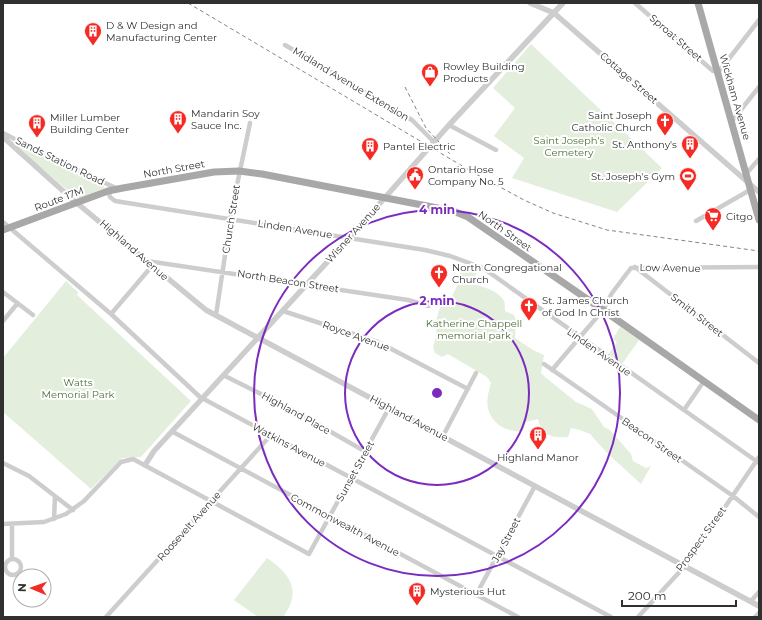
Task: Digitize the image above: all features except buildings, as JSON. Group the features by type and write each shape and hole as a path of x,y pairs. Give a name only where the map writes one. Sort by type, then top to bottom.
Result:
{"main road":[{"name":"Wickham Avenue","path":"698,3 759,220"},
{"name":"North Street","path":"120,189 214,172 239,171 385,197 453,211 468,217 759,420"},
{"name":"Route 17M","path":"6,229 78,202 120,189"}],"street":[{"name":"Cottage Street","path":"530,3 554,13 749,186 759,192"},
{"name":"Wisner Avenue","path":"145,465 173,432 350,238 449,125 562,3"},
{"name":"Sproat Street","path":"635,3 713,71 717,70"},
{"path":"717,70 721,69 759,20"},
{"name":"Midland Avenue Extension","path":"285,45 412,120 434,142"},
{"path":"732,121 759,88"},
{"name":"Church Street","path":"216,315 230,219 250,123"},
{"path":"449,125 496,150"},
{"name":"Sands Station Road","path":"3,133 49,157 120,189"},
{"name":"Highland Avenue","path":"3,137 152,266 197,303 216,315 759,606"},
{"path":"746,174 759,159"},
{"path":"696,221 749,186"},
{"name":"Linden Avenue","path":"108,192 112,200 425,250 471,263 483,268 578,337 758,460"},
{"name":"Watkins Avenue","path":"3,222 6,229 111,314 189,388 204,399 611,617"},
{"name":"North Beacon Street","path":"146,260 408,300 429,306"},
{"path":"111,314 152,266"},
{"name":"Low Avenue","path":"552,370 578,337 603,310 627,271 635,267 699,269 759,267"},
{"name":"Smith Street","path":"635,267 759,362"},
{"path":"3,292 32,315"},
{"path":"3,321 17,304"},
{"name":"Royce Avenue","path":"283,312 378,342 468,389"},
{"name":"Beacon Street","path":"544,364 733,496 759,517"},
{"path":"443,436 476,373"},
{"name":"Highland Place","path":"225,376 291,409 366,452"},
{"path":"684,410 704,381"},
{"name":"Sunset Street","path":"211,502 309,554 389,408"},
{"name":"Commonwealth Avenue","path":"173,432 518,617"},
{"name":"Roosevelt Avenue","path":"106,617 211,502 270,434"},
{"path":"3,524 32,523 54,519 73,510 121,462 133,460 145,465 211,502"},
{"name":"Prospect Street","path":"638,617 685,566 758,460"},
{"path":"3,463 29,476 73,510"},
{"name":"Jay Street","path":"476,595 535,486"},
{"path":"54,519 55,497"},
{"path":"12,524 12,559"},
{"path":"751,601 759,592"},
{"path":"755,617 759,613"}],"green space":[{"name":"Saint Joseph's Cemetery","path":"531,44 662,168 617,212 512,178 524,158 494,136 515,108 493,88"},
{"path":"7,139 102,184 105,188 78,199"},
{"name":"Katherine Chappell memorial park","path":"465,266 472,267 477,272 474,277 475,285 487,288 499,295 504,301 505,311 514,315 516,320 515,338 533,350 544,355 541,373 576,402 592,409 604,427 610,430 631,454 633,461 646,468 651,466 641,484 607,453 590,434 571,428 568,437 548,435 542,429 538,419 526,422 523,431 506,429 496,423 490,414 487,405 491,383 487,377 448,354 442,357 435,353 433,347 436,335 437,316 441,306 448,304 460,280 461,270"},
{"name":"Watts Memorial Park","path":"66,281 78,292 77,295 191,401 141,457 122,458 91,489 3,412 3,358"},
{"path":"620,327 639,340 622,364 608,355 617,342 613,339"},
{"path":"267,558 282,570 288,577 291,584 293,592 292,599 289,608 283,617 258,617 234,600"}],"railway":[{"path":"188,3 474,173 524,200 553,213 607,230 759,251"},
{"path":"405,87 426,128 451,155"}],"place":[{"name":"D & W Design and Manufacturing Center","path":"93,46"},
{"name":"Rowley Building Products","path":"430,87"},
{"name":"Mandarin Soy Sauce Inc.","path":"178,134"},
{"name":"Saint Joseph Catholic Church","path":"665,136"},
{"name":"Miller Lumber Building Center","path":"37,138"},
{"name":"St. Anthony's","path":"690,159"},
{"name":"Pantel Electric","path":"370,161"},
{"name":"Ontario Hose Company No. 5","path":"415,190"},
{"name":"St. Joseph's Gym","path":"688,191"},
{"name":"Citgo","path":"713,231"},
{"name":"North Congregational Church","path":"439,288"},
{"name":"St. James Church of God In Christ","path":"529,321"},
{"name":"Highland Manor","path":"538,450"},
{"name":"Mysterious Hut","path":"417,606"}]}
